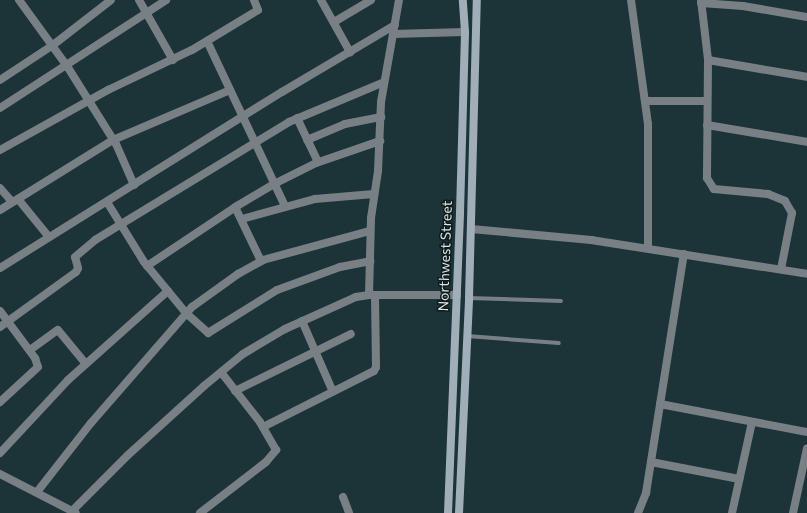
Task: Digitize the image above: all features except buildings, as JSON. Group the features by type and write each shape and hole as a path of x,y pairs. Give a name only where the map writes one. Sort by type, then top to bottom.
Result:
{"main road":[{"name":"Northwest Street","path":"448,513 457,295 465,32 463,0"},
{"name":"Northwest Street","path":"459,513 469,298 477,0"}],"street":[{"path":"139,0 172,60"},
{"path":"0,108 67,66 166,0"},
{"path":"0,150 89,101 208,41 258,10 254,0"},
{"path":"321,0 350,52"},
{"path":"334,22 371,0"},
{"path":"262,427 370,374 376,367 370,261 370,231 380,141 380,118 384,82 400,0"},
{"path":"631,0 648,124 648,248"},
{"path":"22,1 67,66 113,140 134,185"},
{"path":"0,80 53,45 106,1"},
{"path":"781,269 792,213 785,201 768,194 714,189 709,184 707,178 708,60 701,1 743,6 807,17"},
{"path":"0,268 350,52 394,29 465,32"},
{"path":"208,41 254,143 285,206"},
{"path":"708,60 807,77"},
{"path":"0,327 76,272 78,268 75,257 77,253 120,224 297,118 384,82"},
{"path":"0,210 113,140 230,90"},
{"path":"645,101 707,101"},
{"path":"297,118 318,162"},
{"path":"307,140 345,124 380,118"},
{"path":"707,125 807,142"},
{"path":"147,266 235,207 274,184 318,162 380,141"},
{"path":"0,188 15,200 49,237"},
{"path":"242,219 315,199 374,194"},
{"path":"106,202 147,266 186,313 206,332 212,332 255,302 277,290 340,267 370,261"},
{"path":"235,207 261,261"},
{"path":"471,229 591,240 807,274"},
{"path":"37,492 91,423 186,313 238,274 261,261 370,231"},
{"path":"638,513 646,493 684,254"},
{"path":"0,453 86,364 168,291"},
{"path":"0,474 74,512 128,455 221,372 255,346 302,321 352,299 372,295 457,295"},
{"path":"0,311 9,320 30,350 38,367 0,402"},
{"path":"302,321 332,392"},
{"path":"30,350 58,330 86,364"},
{"path":"235,391 315,350 351,334"},
{"path":"200,513 275,454 275,446 221,372"},
{"path":"660,404 807,432"},
{"path":"732,513 752,422"},
{"path":"794,513 807,448"},
{"path":"651,462 740,479"},
{"path":"343,497 349,513"}],"lane":[{"path":"469,298 561,301"},
{"path":"467,336 559,343"}]}
